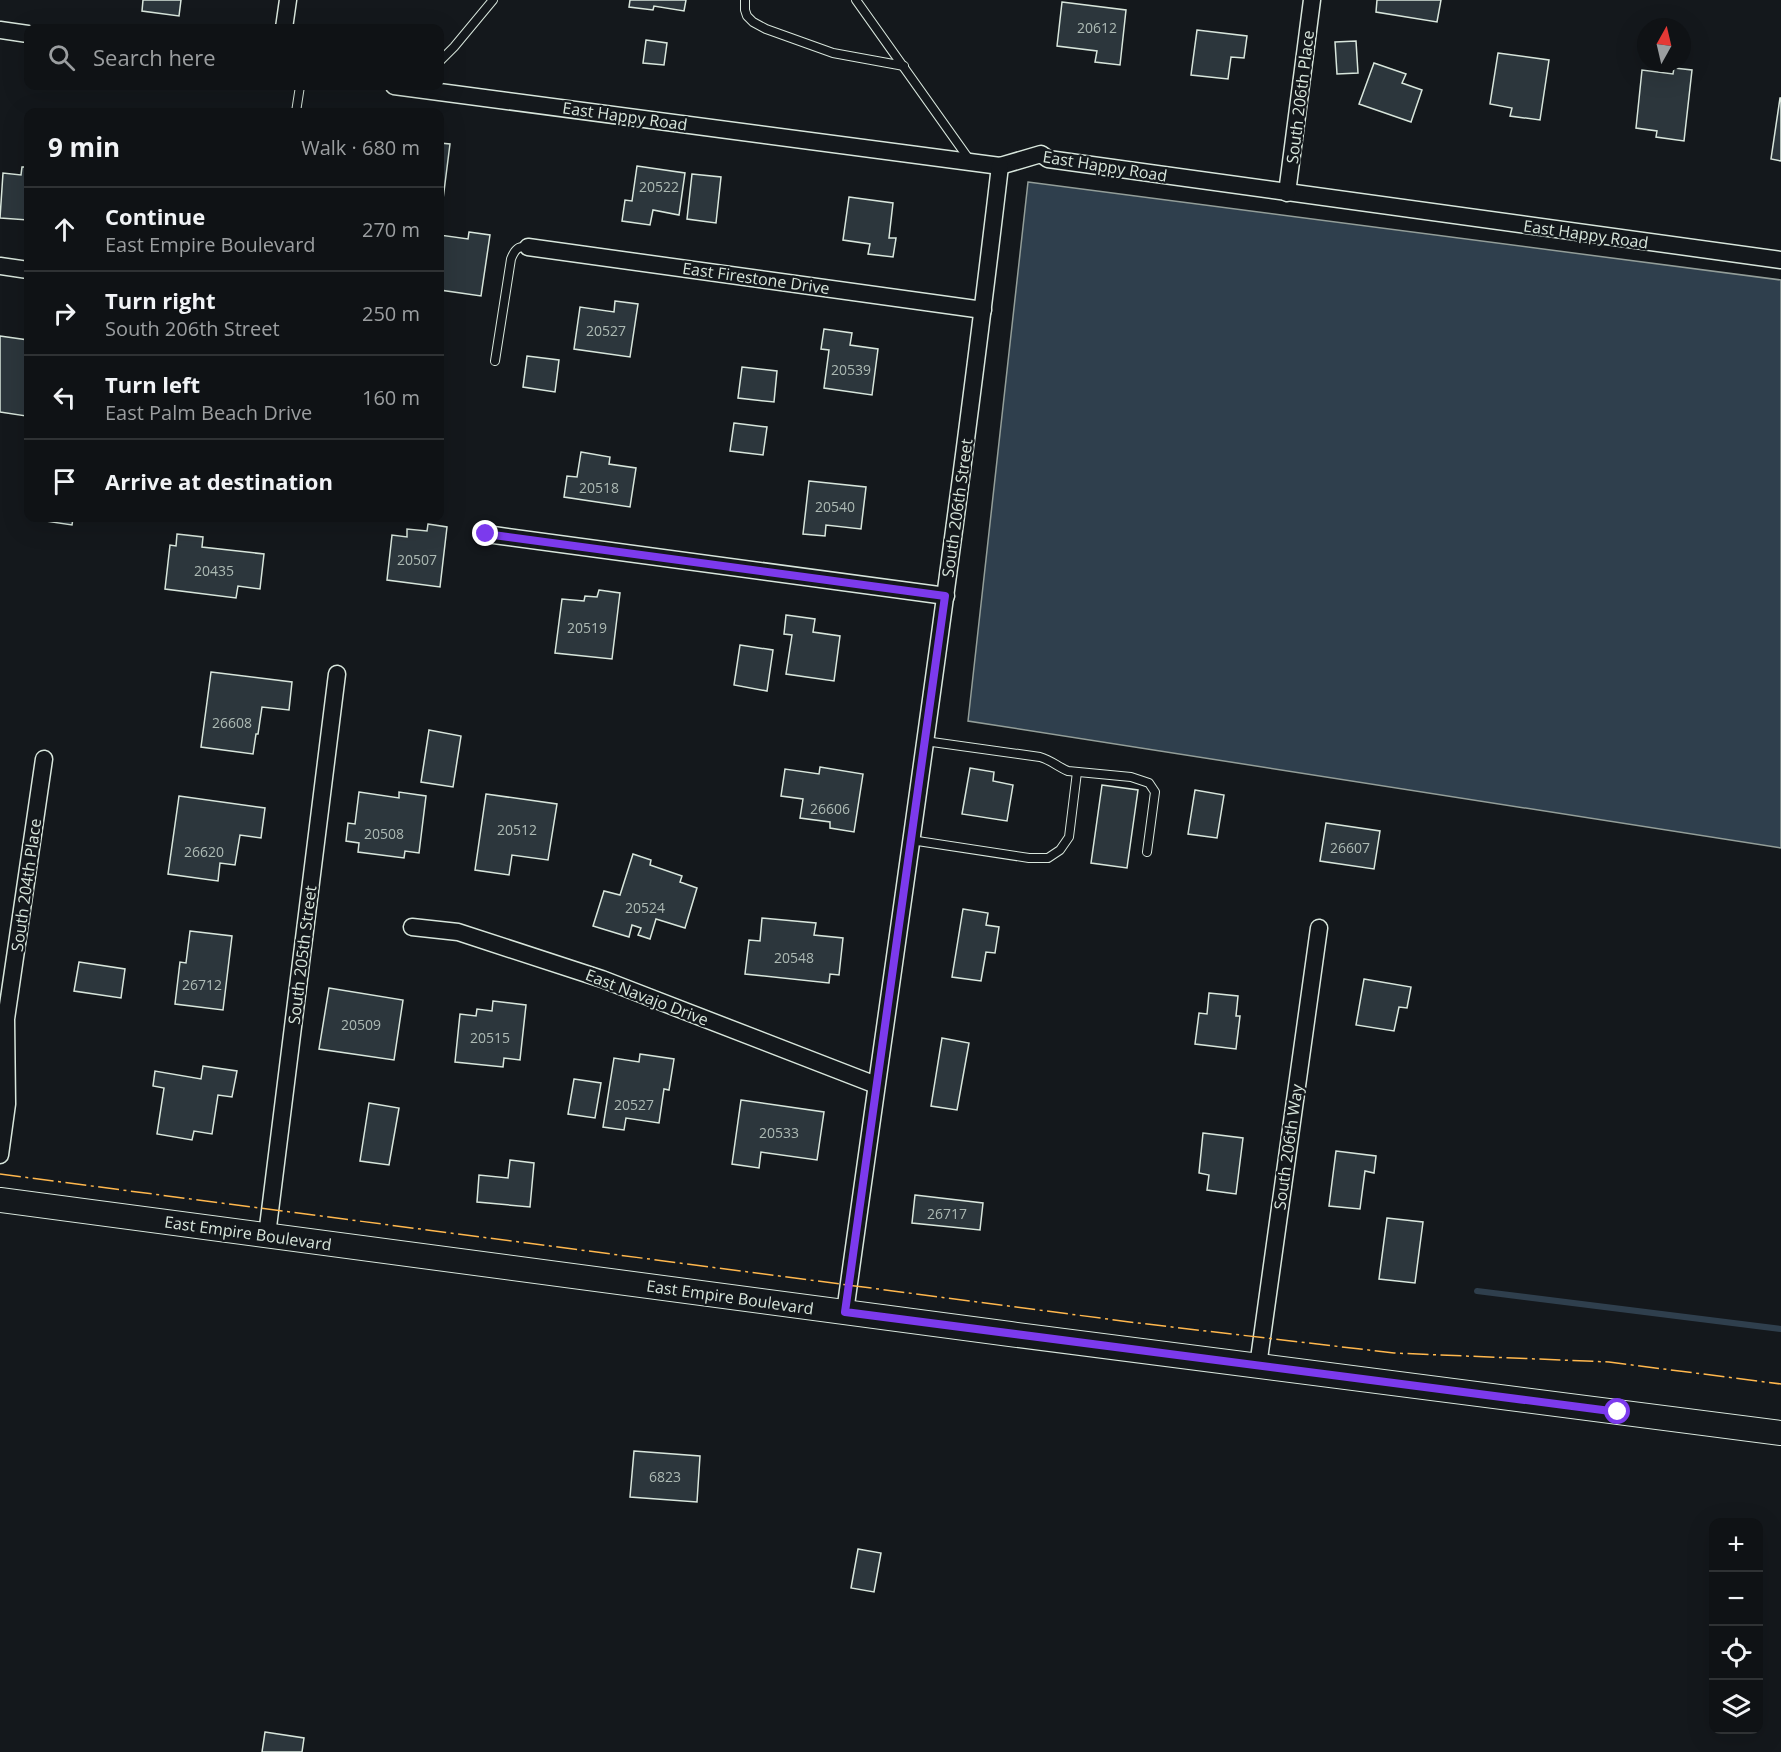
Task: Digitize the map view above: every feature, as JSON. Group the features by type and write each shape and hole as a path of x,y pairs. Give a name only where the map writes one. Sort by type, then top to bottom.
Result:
{"main road":[{"name":"East Empire Boulevard","path":"0,1200 1258,1366 1781,1432"}],"street":[{"path":"285,24 288,0"},
{"name":"South 206th Place","path":"1287,193 1312,0"},
{"path":"0,30 24,33"},
{"name":"East Happy Road","path":"424,90 1000,166 1041,154 1048,159 1781,260"},
{"name":"South 206th Street","path":"845,1312 945,596 1000,166"},
{"name":"East Firestone Drive","path":"528,247 983,310"},
{"path":"0,266 24,269"},
{"path":"486,534 945,596"},
{"name":"South 205th Street","path":"267,1235 337,674"},
{"name":"South 204th Place","path":"0,1155 8,1104 6,1019 44,759"},
{"name":"East Navajo Drive","path":"412,927 458,932 602,979 876,1085"},
{"name":"South 206th Way","path":"1258,1366 1318,928"}],"lane":[{"path":"444,57 493,0"},
{"path":"745,0 747,16 765,29 834,53 904,66"},
{"path":"856,0 971,162"},
{"path":"297,108 299,90"},
{"path":"495,361 511,259 514,250 520,246 528,247"},
{"path":"925,741 1040,757 1053,761 1068,771 1131,777 1149,783 1155,792 1147,852"},
{"path":"911,840 1029,858 1048,858 1060,850 1069,837 1077,772"}],"water":[{"path":"1028,182 1781,280 1781,848 968,721"}],"building":[{"path":"143,0 181,0 179,16 142,11"},
{"path":"630,0 686,0 684,11 654,6 653,10 629,7"},
{"path":"1377,0 1441,0 1437,22 1376,12"},
{"path":"1062,2 1126,10 1120,65 1095,62 1097,51 1057,46"},
{"path":"1197,30 1247,36 1244,58 1231,57 1228,79 1191,75"},
{"path":"646,40 667,43 664,65 643,63"},
{"path":"1356,41 1358,73 1337,74 1335,42"},
{"path":"1498,53 1549,60 1540,120 1510,116 1512,108 1490,104"},
{"path":"1374,63 1406,74 1402,83 1422,90 1411,122 1359,104"},
{"path":"1692,70 1684,141 1656,137 1657,131 1636,128 1642,72 1673,74 1673,72 1691,72"},
{"path":"1781,98 1781,161 1771,159"},
{"path":"444,143 450,144 444,191"},
{"path":"637,166 685,173 679,215 653,210 650,225 622,221 625,200 632,201"},
{"path":"22,167 24,167 24,220 0,218 3,173 21,175"},
{"path":"692,174 721,177 716,223 687,219"},
{"path":"849,197 893,203 889,238 896,238 893,257 868,254 870,244 843,240"},
{"path":"469,232 490,235 481,296 444,291 444,236 468,239"},
{"path":"615,301 638,304 630,357 574,349 580,307 614,312"},
{"path":"824,329 852,333 850,345 878,349 872,395 824,388 829,350 821,349"},
{"path":"0,336 24,339 24,416 0,412"},
{"path":"527,356 559,360 555,392 523,387"},
{"path":"742,367 777,371 774,402 738,398"},
{"path":"734,423 767,427 763,455 730,451"},
{"path":"581,452 610,457 609,464 636,468 630,507 564,497 567,476 577,477"},
{"path":"809,481 866,487 861,529 826,525 825,536 803,534"},
{"path":"52,522 72,522 72,525"},
{"path":"428,524 447,527 440,587 387,580 392,535 407,537 407,529 427,531"},
{"path":"177,534 203,537 202,547 264,554 260,589 238,586 236,598 165,589 170,545 176,546"},
{"path":"599,590 620,593 612,659 555,653 562,599 584,601 585,596 597,597"},
{"path":"786,615 815,619 813,632 840,636 834,681 786,674 792,635 784,634"},
{"path":"740,645 773,650 767,691 734,685"},
{"path":"211,672 292,682 289,710 262,707 253,754 201,747"},
{"path":"429,730 461,736 453,787 421,782"},
{"path":"820,767 863,774 854,832 830,828 830,822 800,818 803,799 781,796 785,769 819,774"},
{"path":"970,768 994,772 993,781 1013,785 1007,821 962,814"},
{"path":"1102,785 1138,790 1127,868 1091,863"},
{"path":"1195,790 1224,795 1217,838 1188,834"},
{"path":"359,792 399,798 399,792 426,796 419,853 405,851 404,858 358,852 359,843 346,841 348,823 355,824"},
{"path":"486,794 557,804 548,860 512,855 509,875 475,870"},
{"path":"179,796 265,808 261,838 240,835 235,865 220,863 218,881 168,874"},
{"path":"1326,823 1380,831 1374,869 1320,861"},
{"path":"633,854 651,860 650,865 682,876 680,882 697,888 685,928 656,919 650,939 638,935 641,928 632,925 629,937 593,926 604,891 620,895"},
{"path":"963,909 988,913 986,925 999,927 995,953 986,952 981,981 952,977"},
{"path":"762,918 816,923 814,935 843,938 839,975 830,974 829,983 745,974 749,940 760,941"},
{"path":"190,931 232,936 223,1010 175,1004 180,962 186,963"},
{"path":"79,962 125,969 121,998 74,991"},
{"path":"1364,979 1411,987 1407,1008 1399,1007 1394,1031 1356,1025"},
{"path":"329,988 403,1000 394,1060 319,1049"},
{"path":"1209,993 1238,996 1236,1016 1240,1016 1236,1049 1195,1044 1199,1013 1207,1014"},
{"path":"493,1001 526,1005 520,1060 504,1058 503,1067 455,1062 460,1014 476,1016 477,1009 492,1011"},
{"path":"942,1038 969,1043 957,1110 931,1106"},
{"path":"640,1054 674,1059 669,1090 664,1089 659,1123 626,1118 624,1130 603,1127 614,1058 639,1062"},
{"path":"203,1066 237,1071 232,1097 218,1095 212,1134 194,1131 192,1140 157,1134 164,1088 153,1086 155,1071 201,1079"},
{"path":"574,1079 601,1083 595,1118 568,1114"},
{"path":"741,1100 824,1112 817,1160 761,1152 759,1168 732,1164"},
{"path":"369,1103 399,1108 389,1165 360,1161"},
{"path":"1203,1133 1243,1138 1236,1194 1207,1190 1209,1175 1199,1173"},
{"path":"1336,1151 1376,1156 1374,1173 1365,1171 1360,1209 1329,1206"},
{"path":"510,1160 534,1163 530,1207 477,1202 479,1175 508,1178"},
{"path":"915,1195 983,1203 980,1230 912,1223"},
{"path":"1387,1218 1423,1222 1415,1283 1379,1279"},
{"path":"634,1451 700,1456 697,1502 630,1497"},
{"path":"858,1549 881,1553 874,1592 851,1588"},
{"path":"265,1732 304,1738 302,1752 262,1752"}],"waterway":[{"path":"1477,1291 1781,1329"}],"power":[{"path":"0,1174 1138,1323 1394,1353 1609,1362 1781,1384"}],"route":[{"path":"486,534 945,596 845,1312 1618,1412"}]}
